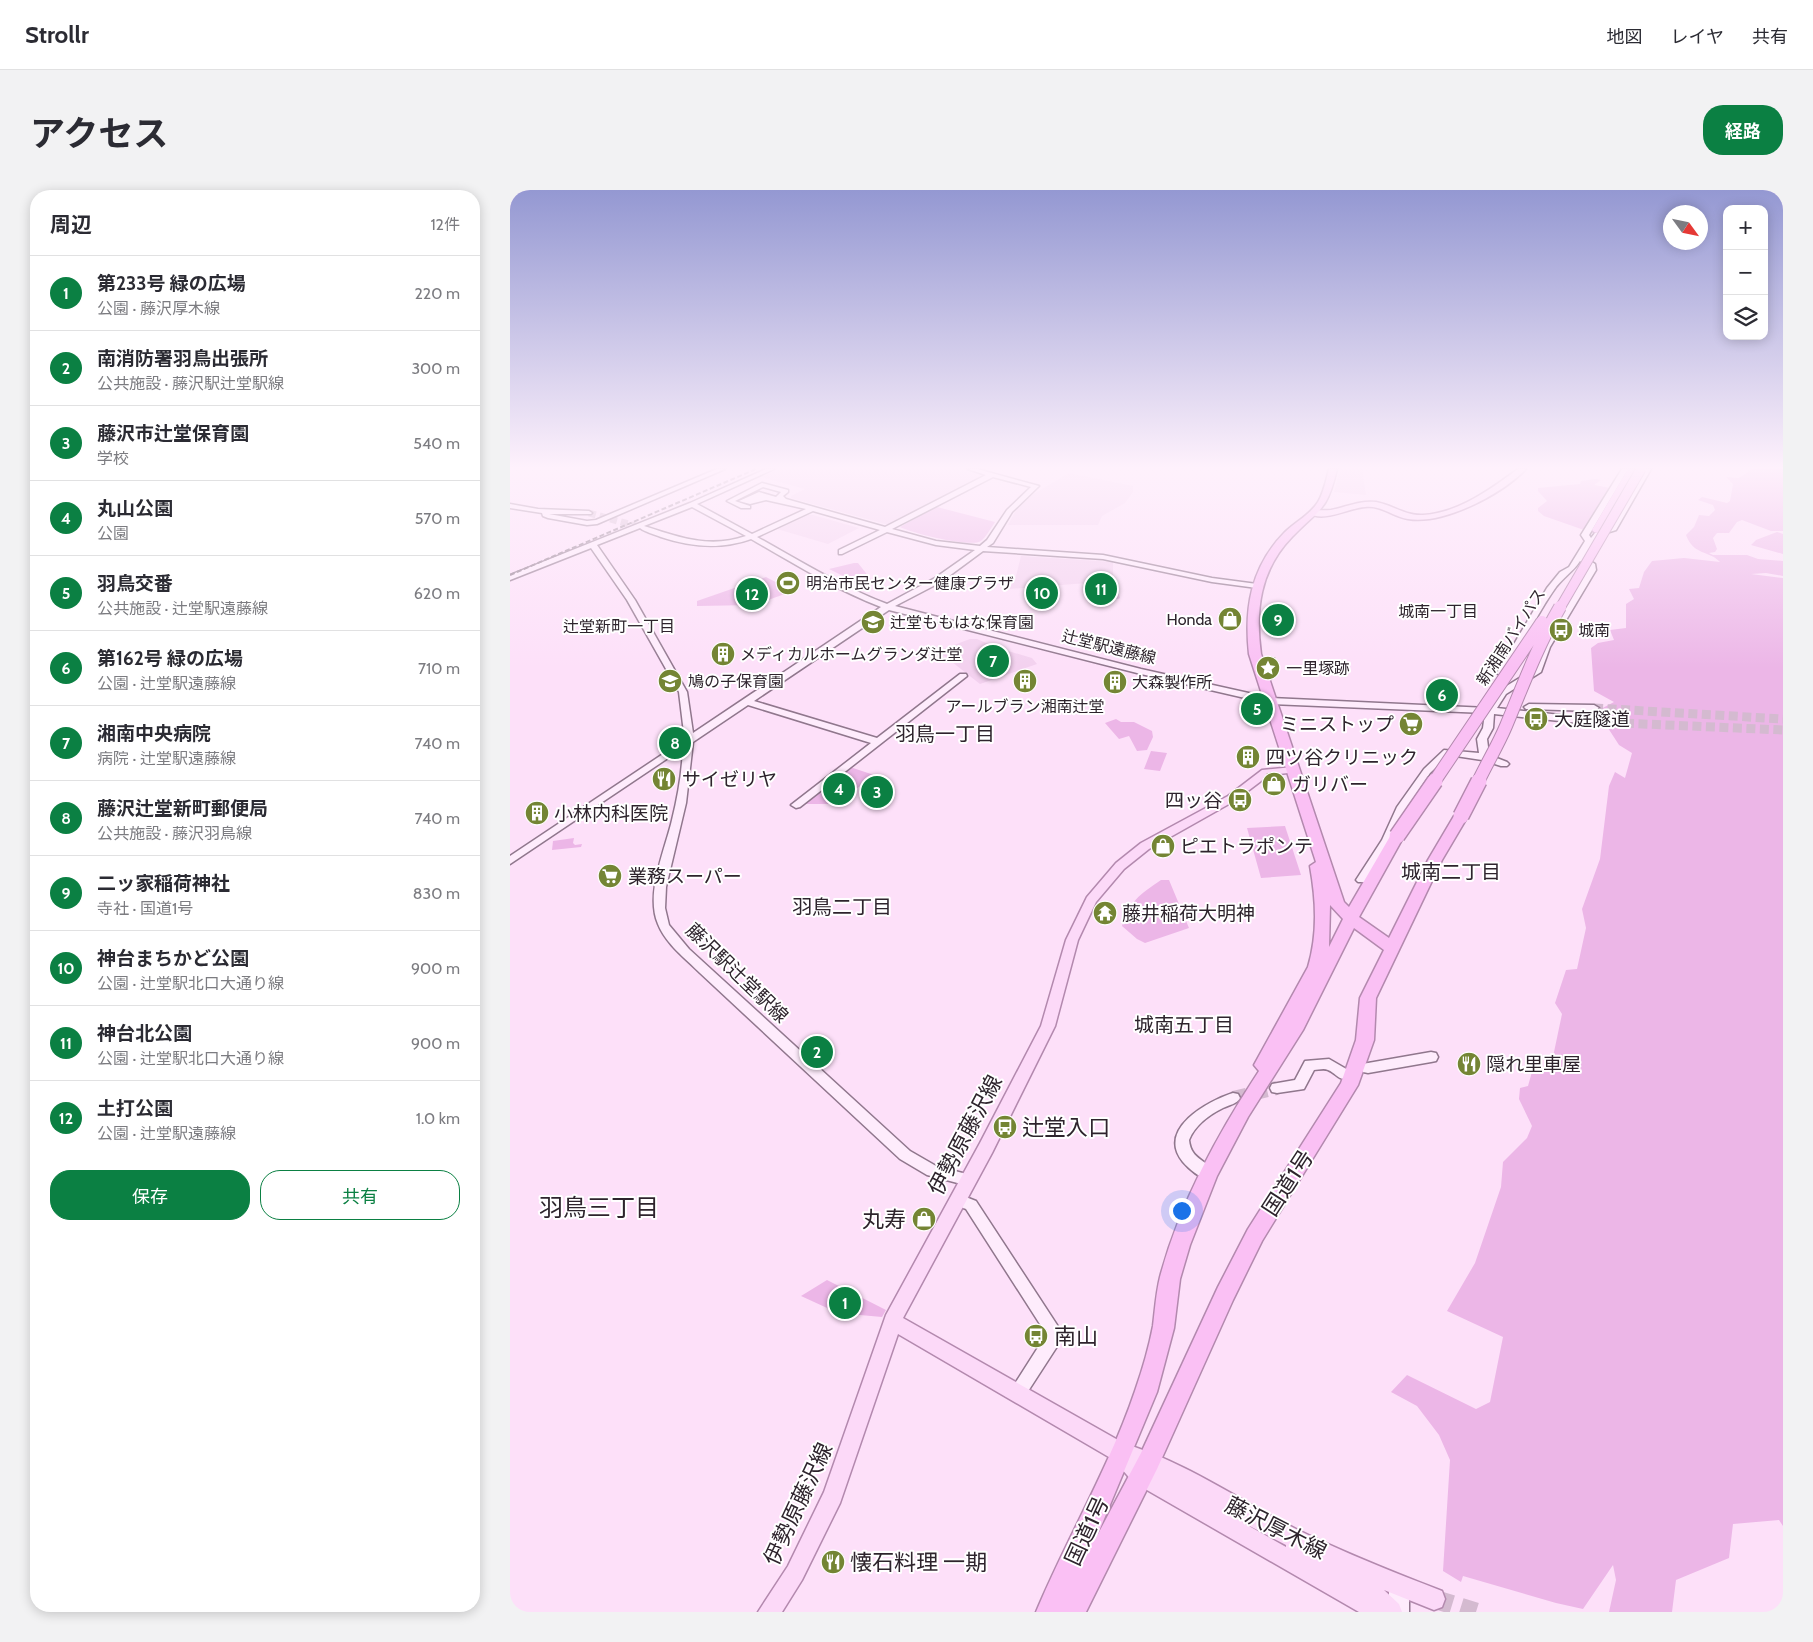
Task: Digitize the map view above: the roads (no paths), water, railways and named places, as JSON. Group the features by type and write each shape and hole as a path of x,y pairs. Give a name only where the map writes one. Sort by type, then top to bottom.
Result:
{"highway":[{"name":"国道1号","path":"1072,1612 1145,1468 1225,1294 1255,1235 1349,1085 1364,1040 1368,998 1392,947 1351,918 1334,898 1333,889 1317,846 1255,654 1252,634 1252,604 1257,586 1263,570 1276,549 1290,535"},
{"name":"新湘南バイパス","path":"1351,918 1397,836 1536,631 1593,535"},
{"name":"新湘南バイパス","path":"1392,947 1435,860 1461,816 1505,728 1545,633 1602,535"},
{"name":"国道1号","path":"1049,1612 1104,1495 1146,1392 1164,1328 1170,1279 1180,1245 1208,1174 1238,1105 1253,1084 1316,967 1322,949 1324,921 1322,896 1314,851 1317,846"},
{"path":"1333,889 1345,901 1354,901 1362,897"},
{"name":"国道1号","path":"1238,1105 1295,1030 1351,918"}],"main road":[{"name":"伊勢原藤沢線","path":"769,1612 795,1573 833,1496 892,1321 969,1180 1048,1026 1077,927 1091,900 1120,866 1145,846 1232,798 1260,774 1274,770 1293,770"},
{"name":"藤沢厚木線","path":"892,1321 1121,1453 1380,1612"},
{"name":"藤沢厚木線","path":"1145,1468 1322,1553 1434,1599"},
{"path":"1250,1517 1314,1559 1372,1593 1391,1612"}],"street":[{"path":"510,578 613,535"},
{"path":"669,535 699,544 733,543 753,536"},
{"path":"842,552 875,535"},
{"path":"907,535 936,543 981,550 1103,557 1212,580 1257,586"},
{"path":"510,862 746,701 891,606 938,580 981,550 994,535"},
{"path":"1503,692 1497,681 1551,588 1578,560 1589,541 1586,535"},
{"path":"1484,757 1482,739 1488,728 1488,716 1503,692 1538,670 1546,647 1592,570 1592,566 1582,559 1595,535"},
{"name":"辻堂駅遠藤線","path":"753,536 867,599 1141,671 1270,698 1493,709 1594,708"},
{"name":"藤沢駅辻堂駅線","path":"592,544 628,596 683,692 686,705 688,757 660,901 661,918 672,938 710,976 905,1155 932,1171 969,1180"},
{"path":"796,805 963,676"},
{"path":"746,701 879,742"},
{"name":"辻堂駅遠藤線","path":"1493,709 1598,722"},
{"path":"1362,880 1387,840 1402,807 1427,771 1447,752 1484,757 1504,764"},
{"path":"1368,1068 1431,1057"},
{"path":"1277,1088 1299,1085 1310,1065 1329,1064 1343,1074"},
{"path":"1208,1174 1185,1153 1183,1141 1192,1124 1212,1106 1238,1105"},
{"path":"958,1200 971,1206 1053,1331 1052,1340 1016,1393"},
{"path":"1399,1586 1399,1612"}],"tunnel":[{"path":"1594,708 1783,719"},
{"path":"1598,722 1783,730"},
{"path":"1233,1098 1277,1088"},
{"path":"1434,1599 1476,1612"}],"railway":[{"path":"510,575 602,535"}],"place":[{"name":"明治市民センター健康プラザ","path":"788,583"},
{"name":"神台北公園","path":"1101,589"},
{"name":"神台まちかど公園","path":"1042,593"},
{"name":"土打公園","path":"752,594"},
{"name":"Honda","path":"1230,619"},
{"name":"二ッ家稲荷神社","path":"1278,620"},
{"name":"辻堂ももはな保育園","path":"873,622"},
{"name":"城南","path":"1561,630"},
{"name":"メディカルホームグランダ辻堂","path":"723,654"},
{"name":"湘南中央病院","path":"993,661"},
{"name":"一里塚跡","path":"1268,668"},
{"name":"鳩の子保育園","path":"670,681"},
{"name":"アールブラン湘南辻堂","path":"1025,681"},
{"name":"大森製作所","path":"1115,682"},
{"name":"第162号 緑の広場","path":"1442,695"},
{"name":"羽鳥交番","path":"1257,709"},
{"name":"大庭隧道","path":"1536,719"},
{"name":"ミニストップ","path":"1411,724"},
{"name":"藤沢辻堂新町郵便局","path":"675,743"},
{"name":"四ツ谷クリニック","path":"1248,757"},
{"name":"サイゼリヤ","path":"664,779"},
{"name":"ガリバー","path":"1274,784"},
{"name":"丸山公園","path":"839,789"},
{"name":"藤沢市辻堂保育園","path":"877,792"},
{"name":"四ッ谷","path":"1240,800"},
{"name":"小林内科医院","path":"537,813"},
{"name":"ピエトラポンテ","path":"1163,846"},
{"name":"業務スーパー","path":"610,876"},
{"name":"藤井稲荷大明神","path":"1105,913"},
{"name":"南消防署羽鳥出張所","path":"817,1052"},
{"name":"隠れ里車屋","path":"1469,1064"},
{"name":"辻堂入口","path":"1005,1127"},
{"name":"丸寿","path":"924,1219"},
{"name":"第233号 緑の広場","path":"845,1303"},
{"name":"南山","path":"1036,1336"},
{"name":"懐石料理 一期","path":"833,1562"}],"district":[{"name":"城南一丁目","path":"1438,611"},
{"name":"辻堂新町一丁目","path":"619,626"},
{"name":"羽鳥一丁目","path":"945,734"},
{"name":"城南二丁目","path":"1451,872"},
{"name":"羽鳥二丁目","path":"842,907"},
{"name":"城南五丁目","path":"1184,1025"},
{"name":"羽鳥三丁目","path":"599,1207"}]}
